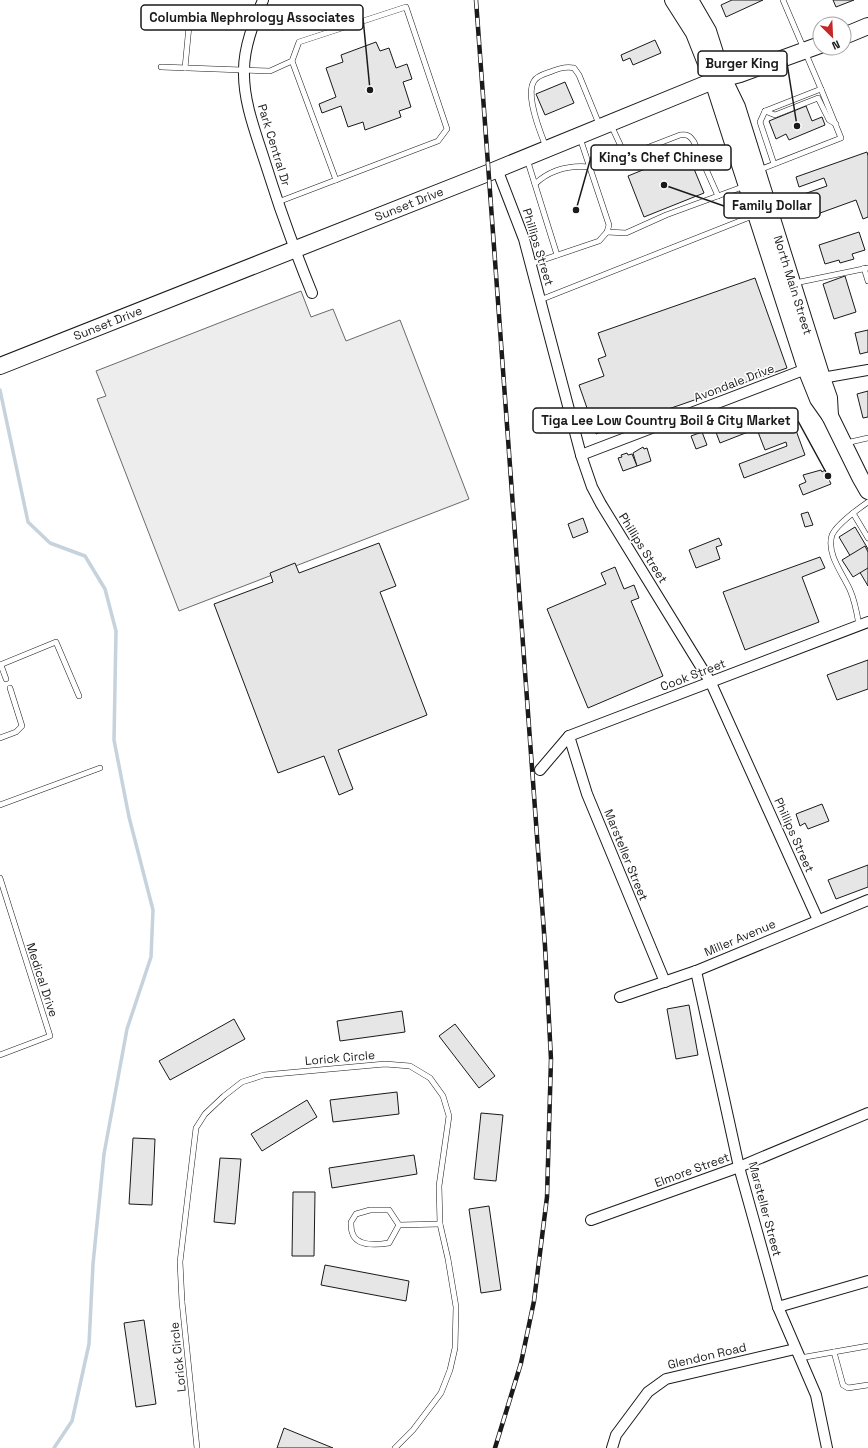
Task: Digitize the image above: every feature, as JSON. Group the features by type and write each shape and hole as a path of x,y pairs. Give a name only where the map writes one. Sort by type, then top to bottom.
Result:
{"main road":[{"path":"673,0 694,33 718,80"},
{"name":"North Main Street","path":"690,0 708,31 718,80 747,186 806,369 818,399 830,416 843,444 865,481"},
{"path":"852,33 868,26"},
{"name":"Sunset Drive","path":"0,366 718,80 740,74 812,48"},
{"name":"North Main Street","path":"718,80 737,107 829,398 830,416"}],"street":[{"name":"Park Central Dr","path":"263,0 255,19 247,47 244,70 246,98 278,202 312,293"},
{"name":"Phillips Street","path":"497,169 524,239 581,455 592,488 711,683 818,920"},
{"name":"Avondale Drive","path":"581,455 806,369"},
{"path":"822,378 868,370"},
{"name":"Cook Street","path":"540,770 569,736 711,683 864,623"},
{"name":"Marsteller Street","path":"569,736 587,794 665,982"},
{"name":"Miller Avenue","path":"620,997 696,971 868,900"},
{"name":"Marsteller Street","path":"696,971 739,1167 778,1307 816,1395 828,1448"},
{"name":"Elmore Street","path":"591,1220 739,1167 868,1114"},
{"path":"778,1307 868,1281"},
{"name":"Glendon Road","path":"612,1448 616,1435 648,1392 666,1379 797,1353"}],"lane":[{"path":"757,170 841,138 783,0"},
{"path":"278,202 336,180 438,141 448,129 406,7 299,42 292,61 336,180"},
{"path":"185,68 189,26"},
{"path":"161,68 270,71 292,61"},
{"path":"547,149 536,120 531,94 533,83 546,73 559,68 574,68 605,125 624,153 631,154 680,135 687,134 694,142 718,196"},
{"path":"774,164 760,122 766,111 821,89"},
{"path":"766,111 775,115 818,98 829,120 836,124"},
{"path":"531,264 599,241 607,232 609,225 580,136"},
{"path":"527,157 557,255"},
{"path":"535,184 543,176 556,171 577,166 590,166"},
{"path":"607,232 626,233 666,215 747,186"},
{"path":"540,300 756,215"},
{"path":"793,283 866,268 868,281"},
{"path":"843,444 868,438"},
{"path":"864,623 836,563 832,549 832,535 842,523 868,502"},
{"path":"853,513 868,538"},
{"path":"6,679 1,665 56,642 79,696"},
{"path":"0,738 16,732 22,726 10,688"},
{"path":"0,805 100,768"},
{"name":"Medical Drive","path":"0,878 50,1036 0,1055"},
{"name":"Lorick Circle","path":"197,1448 182,1302 180,1262 196,1128 205,1114 242,1082 264,1076 385,1064 410,1066 430,1078 443,1096 449,1116 439,1186 440,1224 448,1259 456,1307 455,1348 450,1370 441,1393 413,1430 395,1448"},
{"path":"370,1210 389,1210 399,1225 389,1243 373,1245 356,1240 352,1233 350,1222 356,1214 370,1210"},
{"path":"399,1225 440,1224"},
{"path":"797,1353 834,1352 868,1346"},
{"path":"834,1352 843,1385 848,1388 868,1385"}],"shaded area":[{"path":"301,291 311,317 333,309 346,341 400,320 469,499 179,611 97,399 106,396 96,371"}],"building":[{"path":"732,0 763,0 726,17 721,5"},
{"path":"833,0 854,0 836,7"},
{"path":"655,40 661,53 633,65 630,58 623,61 621,55"},
{"path":"376,42 380,51 389,48 396,68 407,64 412,79 403,82 411,107 399,111 401,117 365,130 363,122 348,127 341,106 322,113 319,104 336,97 326,68 343,62 341,55"},
{"path":"565,82 574,103 545,115 536,94"},
{"path":"806,106 812,121 822,117 825,125 789,140 786,134 776,139 769,121"},
{"path":"687,152 704,193 644,217 628,176"},
{"path":"867,152 868,217 863,219 856,200 809,217 801,195 827,186 824,178 799,187 796,177"},
{"path":"859,232 865,250 852,254 854,259 840,263 839,260 825,264 819,245"},
{"path":"845,276 856,312 834,319 823,284"},
{"path":"755,278 787,368 596,434 579,385 604,376 598,359 606,356 598,333"},
{"path":"868,330 868,352 860,354 855,333"},
{"path":"868,391 868,417 863,418 857,394"},
{"path":"790,414 805,455 744,478 739,464 787,446 786,442 765,450 758,432 770,428 768,423"},
{"path":"742,416 748,432 720,443 714,427"},
{"path":"702,432 707,445 696,449 691,436"},
{"path":"643,447 644,449 647,448 651,461 637,466 633,453"},
{"path":"627,453 628,455 632,454 637,466 623,471 618,458"},
{"path":"821,470 822,472 825,470 831,484 803,495 799,485 806,482 803,475"},
{"path":"808,512 813,525 805,527 801,514"},
{"path":"583,518 588,532 573,538 568,524"},
{"path":"855,527 868,549 868,586 839,537"},
{"path":"719,538 722,545 716,547 720,559 696,568 689,550"},
{"path":"379,543 396,586 380,592 427,715 338,750 353,789 339,795 324,756 278,773 214,604 273,582 270,573 295,563 299,573"},
{"path":"865,546 868,552 868,568 853,577 842,560"},
{"path":"820,557 825,568 802,577 819,622 745,650 723,592"},
{"path":"615,567 624,589 634,585 639,598 631,601 663,676 588,708 547,609 606,584 601,573"},
{"path":"868,660 868,689 837,700 827,675"},
{"path":"822,804 829,821 808,829 805,823 800,826 796,814"},
{"path":"868,865 868,887 836,899 828,880"},
{"path":"689,1005 698,1055 676,1059 667,1009"},
{"path":"402,1011 405,1032 340,1041 337,1021"},
{"path":"234,1019 245,1039 170,1080 159,1061"},
{"path":"455,1024 495,1076 479,1088 439,1036"},
{"path":"397,1092 399,1114 333,1122 330,1100"},
{"path":"307,1100 317,1117 262,1151 251,1134"},
{"path":"481,1113 503,1115 496,1181 474,1179"},
{"path":"133,1138 155,1139 152,1205 129,1204"},
{"path":"414,1155 417,1174 332,1188 329,1168"},
{"path":"220,1158 241,1159 235,1224 214,1222"},
{"path":"293,1192 315,1192 314,1256 292,1256"},
{"path":"489,1206 501,1290 481,1293 469,1209"},
{"path":"325,1265 409,1281 406,1301 321,1285"},
{"path":"144,1320 156,1404 136,1407 124,1323"},
{"path":"284,1428 333,1448 277,1448"}],"waterway":[{"path":"0,390 28,522 50,543 85,556 105,589 116,631 114,740 129,817 153,910 151,957 127,1029 104,1154 93,1264 89,1344 72,1421 54,1448"}],"railway":[{"path":"476,0 545,946 551,1059 547,1197 534,1301 521,1363 495,1448"}],"place":[{"name":"Columbia Nephrology Associates","path":"370,90"},
{"name":"Burger King","path":"797,126"},
{"name":"Family Dollar","path":"664,185"},
{"name":"King's Chef Chinese","path":"576,210"},
{"name":"Tiga Lee Low Country Boil & City Market","path":"828,476"}]}
